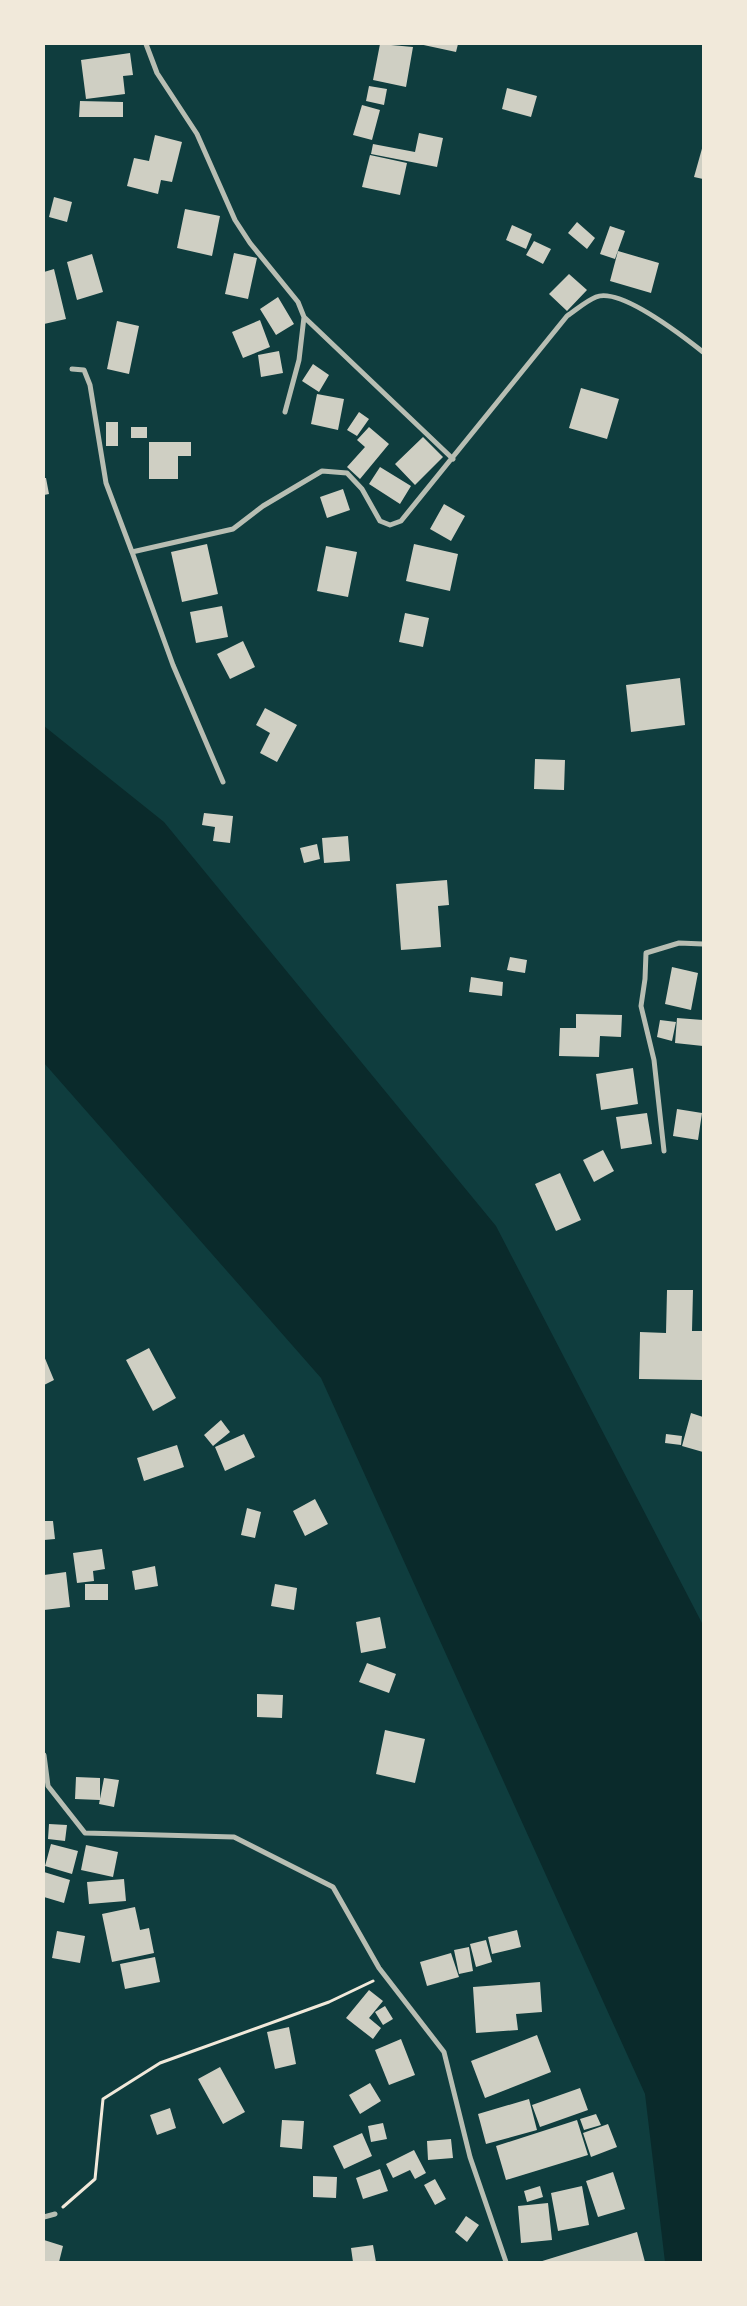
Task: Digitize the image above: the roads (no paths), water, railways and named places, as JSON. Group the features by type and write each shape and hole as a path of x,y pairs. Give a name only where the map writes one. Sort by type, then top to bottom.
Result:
{"street":[{"path":"146,44 157,73 197,134 235,220 250,243 298,302 304,317 453,459"},
{"path":"132,552 233,529 263,506 322,471 347,473 362,489 380,521 390,525 401,521 567,316 598,296 623,299 679,333 703,352"},
{"path":"285,412 299,360 304,317"},
{"path":"72,368 84,370 90,385 106,483 173,665 223,782"},
{"path":"664,1151 654,1060 640,1006 645,979 646,953 679,943 703,944"},
{"path":"44,1755 48,1786 85,1833 234,1837 332,1887 385,1976 444,2052 470,2156 506,2262"},
{"path":"44,2216 55,2214"}],"water":[{"path":"44,726 164,822 496,1226 703,1625 703,2262 665,2262 645,2094 321,1378 44,1063"}]}
